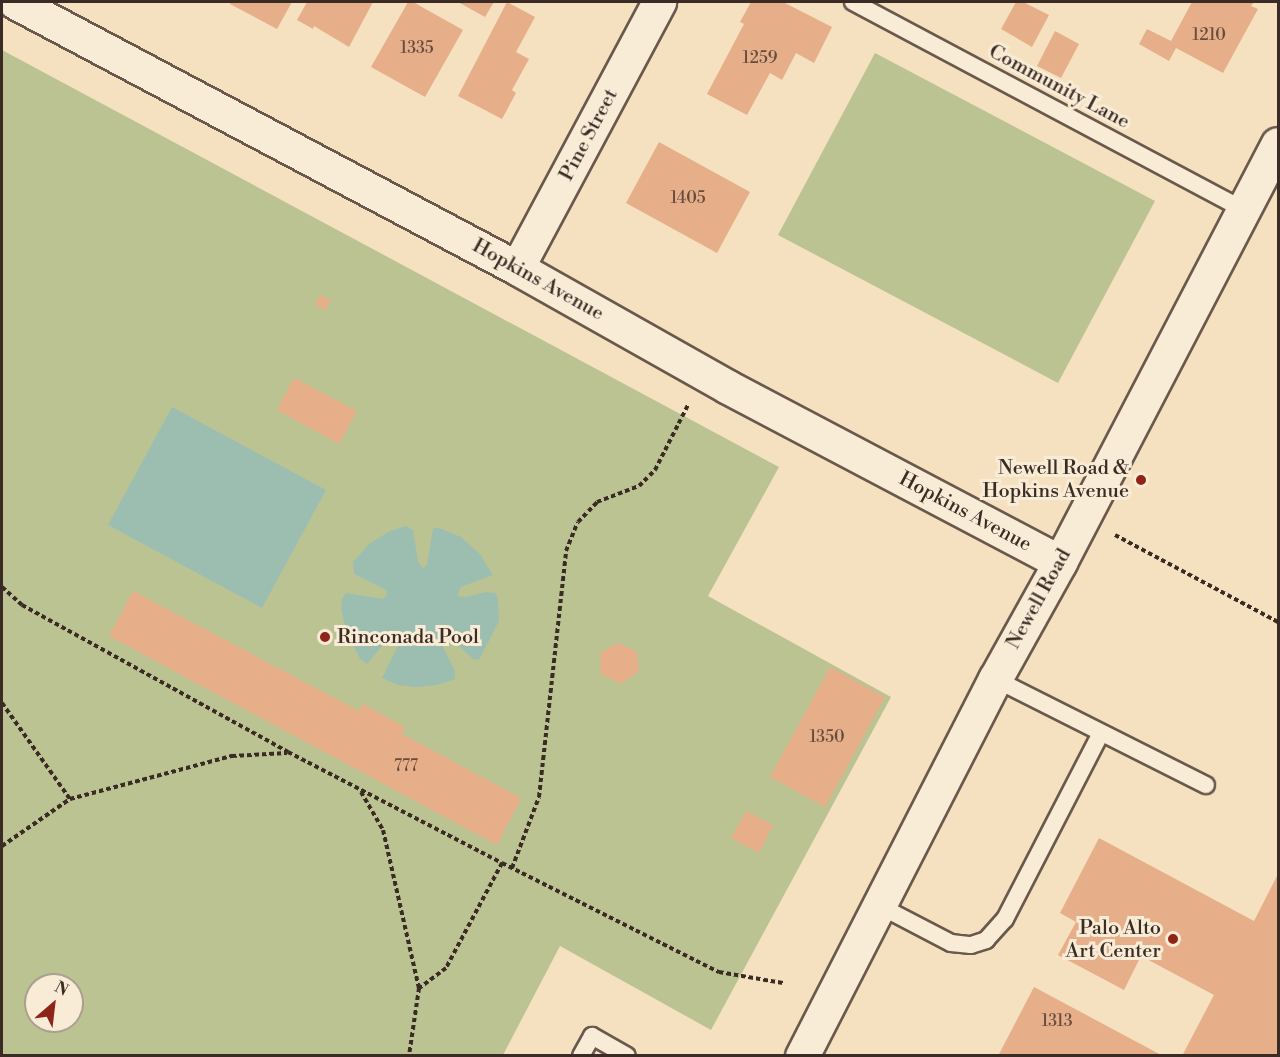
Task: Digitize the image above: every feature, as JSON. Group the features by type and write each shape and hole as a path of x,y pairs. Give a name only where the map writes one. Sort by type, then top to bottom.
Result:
{"street":[{"name":"Hopkins Avenue","path":"15,2 517,268 710,376 1060,562"},
{"name":"Pine Street","path":"517,268 658,2"},
{"name":"Newell Road","path":"802,1056 995,679 1060,562 1278,144"}],"lane":[{"name":"Community Lane","path":"853,2 1244,210"},
{"path":"995,679 1206,785"},
{"path":"878,904 951,943 971,945 986,940 1005,919 1101,733"},
{"path":"581,1056 592,1036 627,1056"}],"path":[{"path":"512,868 539,797 566,551 578,522 597,502 639,486 655,470 687,406 710,376"},
{"path":"1109,532 1278,622"},
{"path":"2,587 22,605 360,791 719,972 783,984"},
{"path":"2,703 70,799"},
{"path":"2,846 70,799 232,756 288,752"},
{"path":"360,791 383,830 419,988 409,1056"},
{"path":"419,988 446,968 502,863"}],"green space":[{"path":"2,50 779,467 708,596 891,697 711,1030 560,946 503,1055 2,1055"},
{"path":"875,53 1155,201 1058,383 778,235"}],"shaded area":[{"path":"172,407 326,490 262,608 108,525"},
{"path":"406,526 413,530 418,562 423,568 427,565 433,528 439,528 461,537 480,554 493,575 461,587 457,596 466,597 486,592 496,593 498,599 499,621 479,660 473,659 448,636 444,636 443,647 455,671 455,679 437,685 416,687 398,685 382,678 401,640 396,636 387,640 367,664 360,659 347,633 341,609 342,599 346,593 383,599 387,595 386,590 354,574 353,562 369,544 390,531"}],"building":[{"path":"231,2 292,2 277,29 230,4"},
{"path":"307,2 373,2 349,47 314,26 313,29 297,20"},
{"path":"408,2 413,2 463,30 425,97 371,67"},
{"path":"458,2 494,2 485,17"},
{"path":"507,2 535,17 516,52 529,59 512,90 516,93 502,119 458,96"},
{"path":"751,2 783,2 832,27 814,63 796,53 782,80 770,73 747,115 707,94 744,24 740,22"},
{"path":"1016,2 1023,2 1049,15 1032,47 1001,29"},
{"path":"1192,2 1254,2 1251,6 1258,9 1223,73 1176,48 1169,61 1139,44 1147,29 1171,41"},
{"path":"1055,31 1079,44 1061,78 1037,66"},
{"path":"659,142 750,192 717,253 626,203"},
{"path":"320,295 331,300 326,310 315,305"},
{"path":"294,378 357,411 339,444 277,410"},
{"path":"133,591 359,711 363,704 405,727 402,734 521,798 497,845 109,636"},
{"path":"618,643 637,652 639,671 621,684 601,674 600,653"},
{"path":"830,667 885,697 825,807 770,777"},
{"path":"746,811 773,825 759,853 731,838"},
{"name":"Palo Alto Art Center","path":"1099,838 1254,921 1278,874 1278,1051 1276,1056 1182,1056 1214,995 1141,956 1124,990 1058,955 1076,922 1060,913"},
{"name":"Palo Alto Art Center","path":"1034,987 1163,1056 998,1056"}],"place":[{"name":"Newell Road & Hopkins Avenue","path":"1141,480"},
{"name":"Rinconada Pool","path":"325,637"},
{"name":"Palo Alto Art Center","path":"1173,939"}]}
